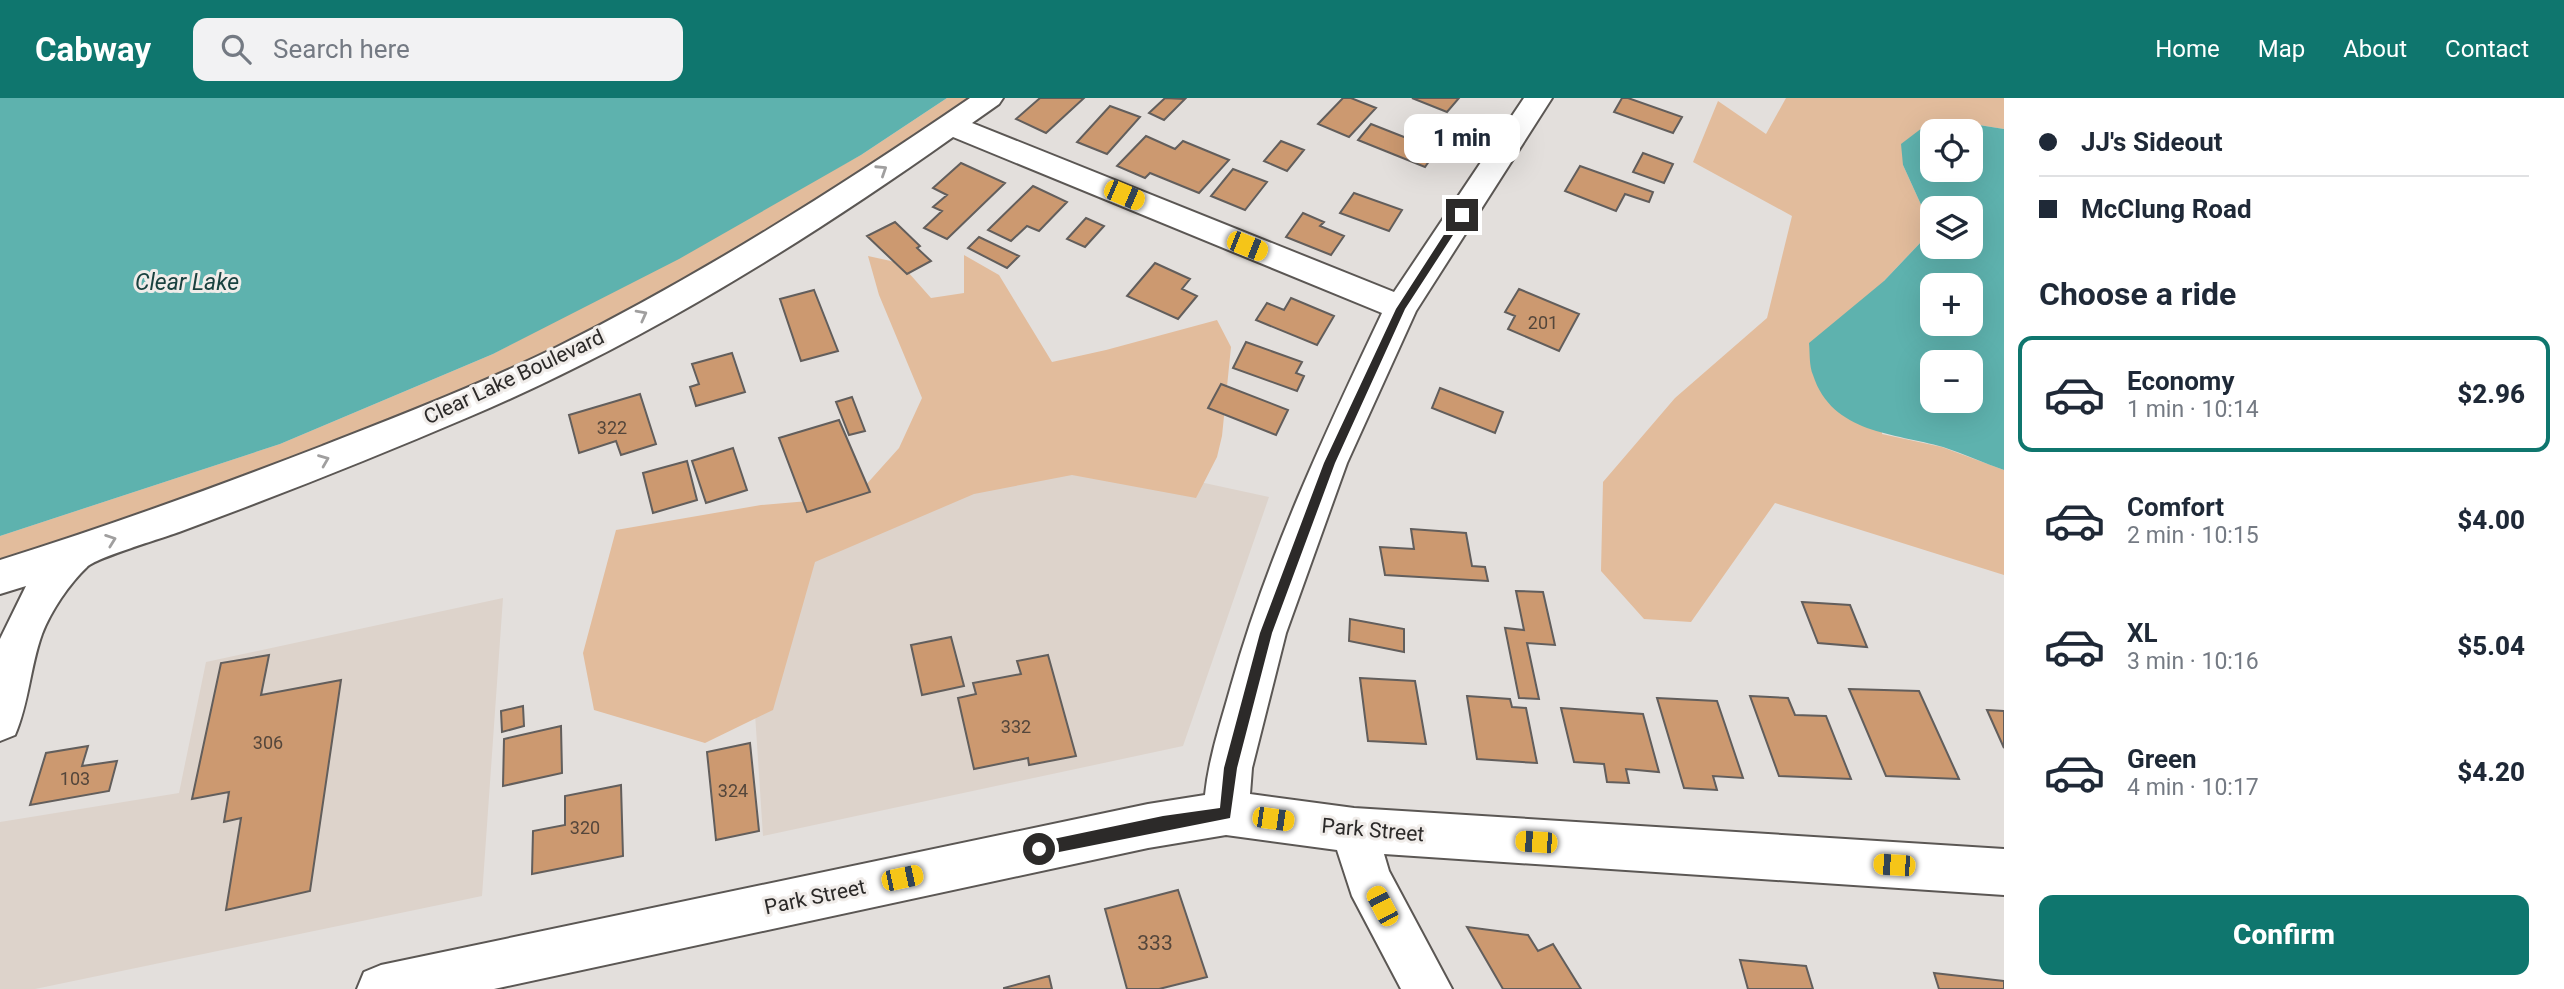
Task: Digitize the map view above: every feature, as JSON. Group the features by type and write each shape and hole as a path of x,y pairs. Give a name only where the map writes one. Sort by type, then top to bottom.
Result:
{"street":[{"name":"Clear Lake Boulevard","path":"0,577 74,554 225,500 410,426 516,380 689,290 951,125 989,98"},
{"path":"1226,813 1230,768 1266,633 1329,463 1401,309 1538,98"},
{"path":"951,125 1401,309"},
{"path":"0,721 22,636 37,601 74,554"},
{"path":"0,589 16,609 22,636"},
{"name":"Park Street","path":"381,989 1148,826 1226,813 1354,830 2004,872"},
{"path":"1354,830 1368,880 1429,989"}],"shaded area":[{"path":"947,98 978,98 718,264 593,332 350,441 0,566 0,536 280,444 493,354 861,155"},
{"path":"1786,98 2004,98 2004,129 1983,126 1983,119 1920,119 1920,132 1903,165 1920,202 1920,243 1884,281 1882,434 1942,447 2004,470 2004,575 1775,503 1691,622 1644,619 1601,571 1603,482 1675,398 1767,318 1792,216 1693,162 1718,101 1766,134"},
{"path":"964,255 999,275 1052,362 1217,320 1231,347 1222,436 1217,457 1196,498 1072,475 974,494 815,562 773,710 705,743 594,710 583,653 616,530 761,505 855,497 899,448 922,398 879,295 868,256 900,263 931,298 964,293"},
{"path":"1066,453 1269,497 1183,746 763,836 745,560"},
{"path":"503,598 482,896 35,989 0,989 0,822 179,793 206,662"}],"water":[{"name":"Clear Lake","path":"0,98 947,98 861,155 679,259 493,354 280,444 0,536"},
{"path":"1983,126 2004,129 2004,470 1943,447 1886,434 1850,420 1835,409 1822,394 1812,371 1809,343 1884,281 1920,243 1920,259 1983,259 1983,196 1920,196 1920,202 1903,165 1901,144 1920,130 1920,182 1983,182"}],"building":[{"path":"1040,98 1084,98 1046,133 1016,119"},
{"path":"1165,98 1185,99 1164,120 1149,113"},
{"path":"1343,98 1351,98 1376,108 1349,137 1318,124"},
{"path":"1412,98 1459,98 1447,112"},
{"path":"1622,98 1682,117 1673,133 1614,112"},
{"path":"1110,106 1140,117 1107,154 1077,142"},
{"path":"1371,124 1437,150 1425,167 1358,140"},
{"path":"1146,136 1175,149 1183,141 1229,160 1199,193 1150,173 1145,178 1117,166"},
{"path":"1281,141 1304,150 1287,171 1264,161"},
{"path":"1643,153 1673,164 1664,183 1633,172"},
{"path":"961,163 1005,183 947,239 924,228 942,211 933,207 947,195 933,188"},
{"path":"1580,166 1653,192 1649,202 1625,194 1616,211 1565,191"},
{"path":"1233,169 1267,182 1245,210 1211,196"},
{"path":"1033,186 1067,202 1039,231 1027,226 1011,241 988,230"},
{"path":"1354,193 1402,210 1389,231 1340,213"},
{"path":"1303,213 1324,222 1320,226 1344,236 1331,255 1286,237"},
{"path":"1086,218 1104,226 1085,247 1067,239"},
{"path":"895,222 931,261 907,274 867,236"},
{"path":"979,237 1019,256 1007,268 968,248"},
{"path":"1155,263 1190,279 1182,289 1197,296 1178,319 1127,296"},
{"path":"1519,289 1579,314 1559,351 1508,329 1515,316 1505,312"},
{"path":"814,290 838,351 801,361 780,299"},
{"path":"1291,298 1334,316 1317,345 1256,320 1267,303 1284,310"},
{"path":"1246,342 1302,362 1296,373 1304,376 1297,391 1233,368"},
{"path":"732,353 745,392 696,406 690,387 699,384 692,364"},
{"path":"1221,384 1288,410 1276,435 1208,408"},
{"path":"1440,388 1503,412 1495,433 1432,408"},
{"path":"640,394 656,444 621,455 616,441 579,453 569,415"},
{"path":"852,397 865,431 849,435 836,402"},
{"path":"839,420 870,492 807,512 779,438"},
{"path":"733,448 747,490 706,503 692,461"},
{"path":"687,461 697,500 653,513 643,473"},
{"path":"1411,529 1466,533 1472,566 1485,567 1488,581 1385,575 1380,547 1414,549"},
{"path":"1516,591 1543,592 1555,645 1527,643 1539,699 1519,698 1505,628 1524,630"},
{"path":"1802,602 1850,605 1867,647 1818,643"},
{"path":"1350,619 1404,629 1404,652 1349,641"},
{"path":"951,637 964,686 922,695 911,645"},
{"path":"269,655 261,695 341,680 310,891 226,910 241,818 224,822 229,792 192,799 221,663"},
{"path":"1048,655 1076,756 1029,765 1028,758 974,769 958,698 976,694 973,683 1021,674 1017,661"},
{"path":"1360,678 1415,681 1426,744 1368,741"},
{"path":"1849,689 1919,691 1959,779 1886,776"},
{"path":"1467,696 1510,699 1512,707 1526,708 1537,763 1477,759"},
{"path":"1750,696 1788,698 1795,715 1826,716 1851,779 1779,776"},
{"path":"1657,698 1717,701 1743,778 1713,776 1717,790 1684,788"},
{"path":"523,706 524,726 502,732 501,711"},
{"path":"1561,708 1643,714 1659,772 1626,769 1629,783 1607,782 1604,764 1574,762"},
{"path":"1987,710 2004,711 2004,748"},
{"path":"561,726 562,773 503,786 504,739"},
{"path":"750,743 759,831 716,840 707,752"},
{"path":"88,746 82,766 117,761 109,791 30,805 46,753"},
{"path":"621,785 623,856 532,874 533,831 565,825 565,796"},
{"path":"1178,890 1207,977 1159,989 1127,989 1105,909"},
{"path":"1467,927 1528,935 1538,951 1553,944 1581,989 1503,989"},
{"path":"1740,960 1806,966 1813,989 1748,989"},
{"path":"1934,973 2004,981 2004,989 1939,989"},
{"path":"1049,976 1052,989 1004,989 1004,988"}],"route":[{"path":"1039,849 1226,813 1230,768 1266,633 1329,463 1401,309 1462,215"}]}
